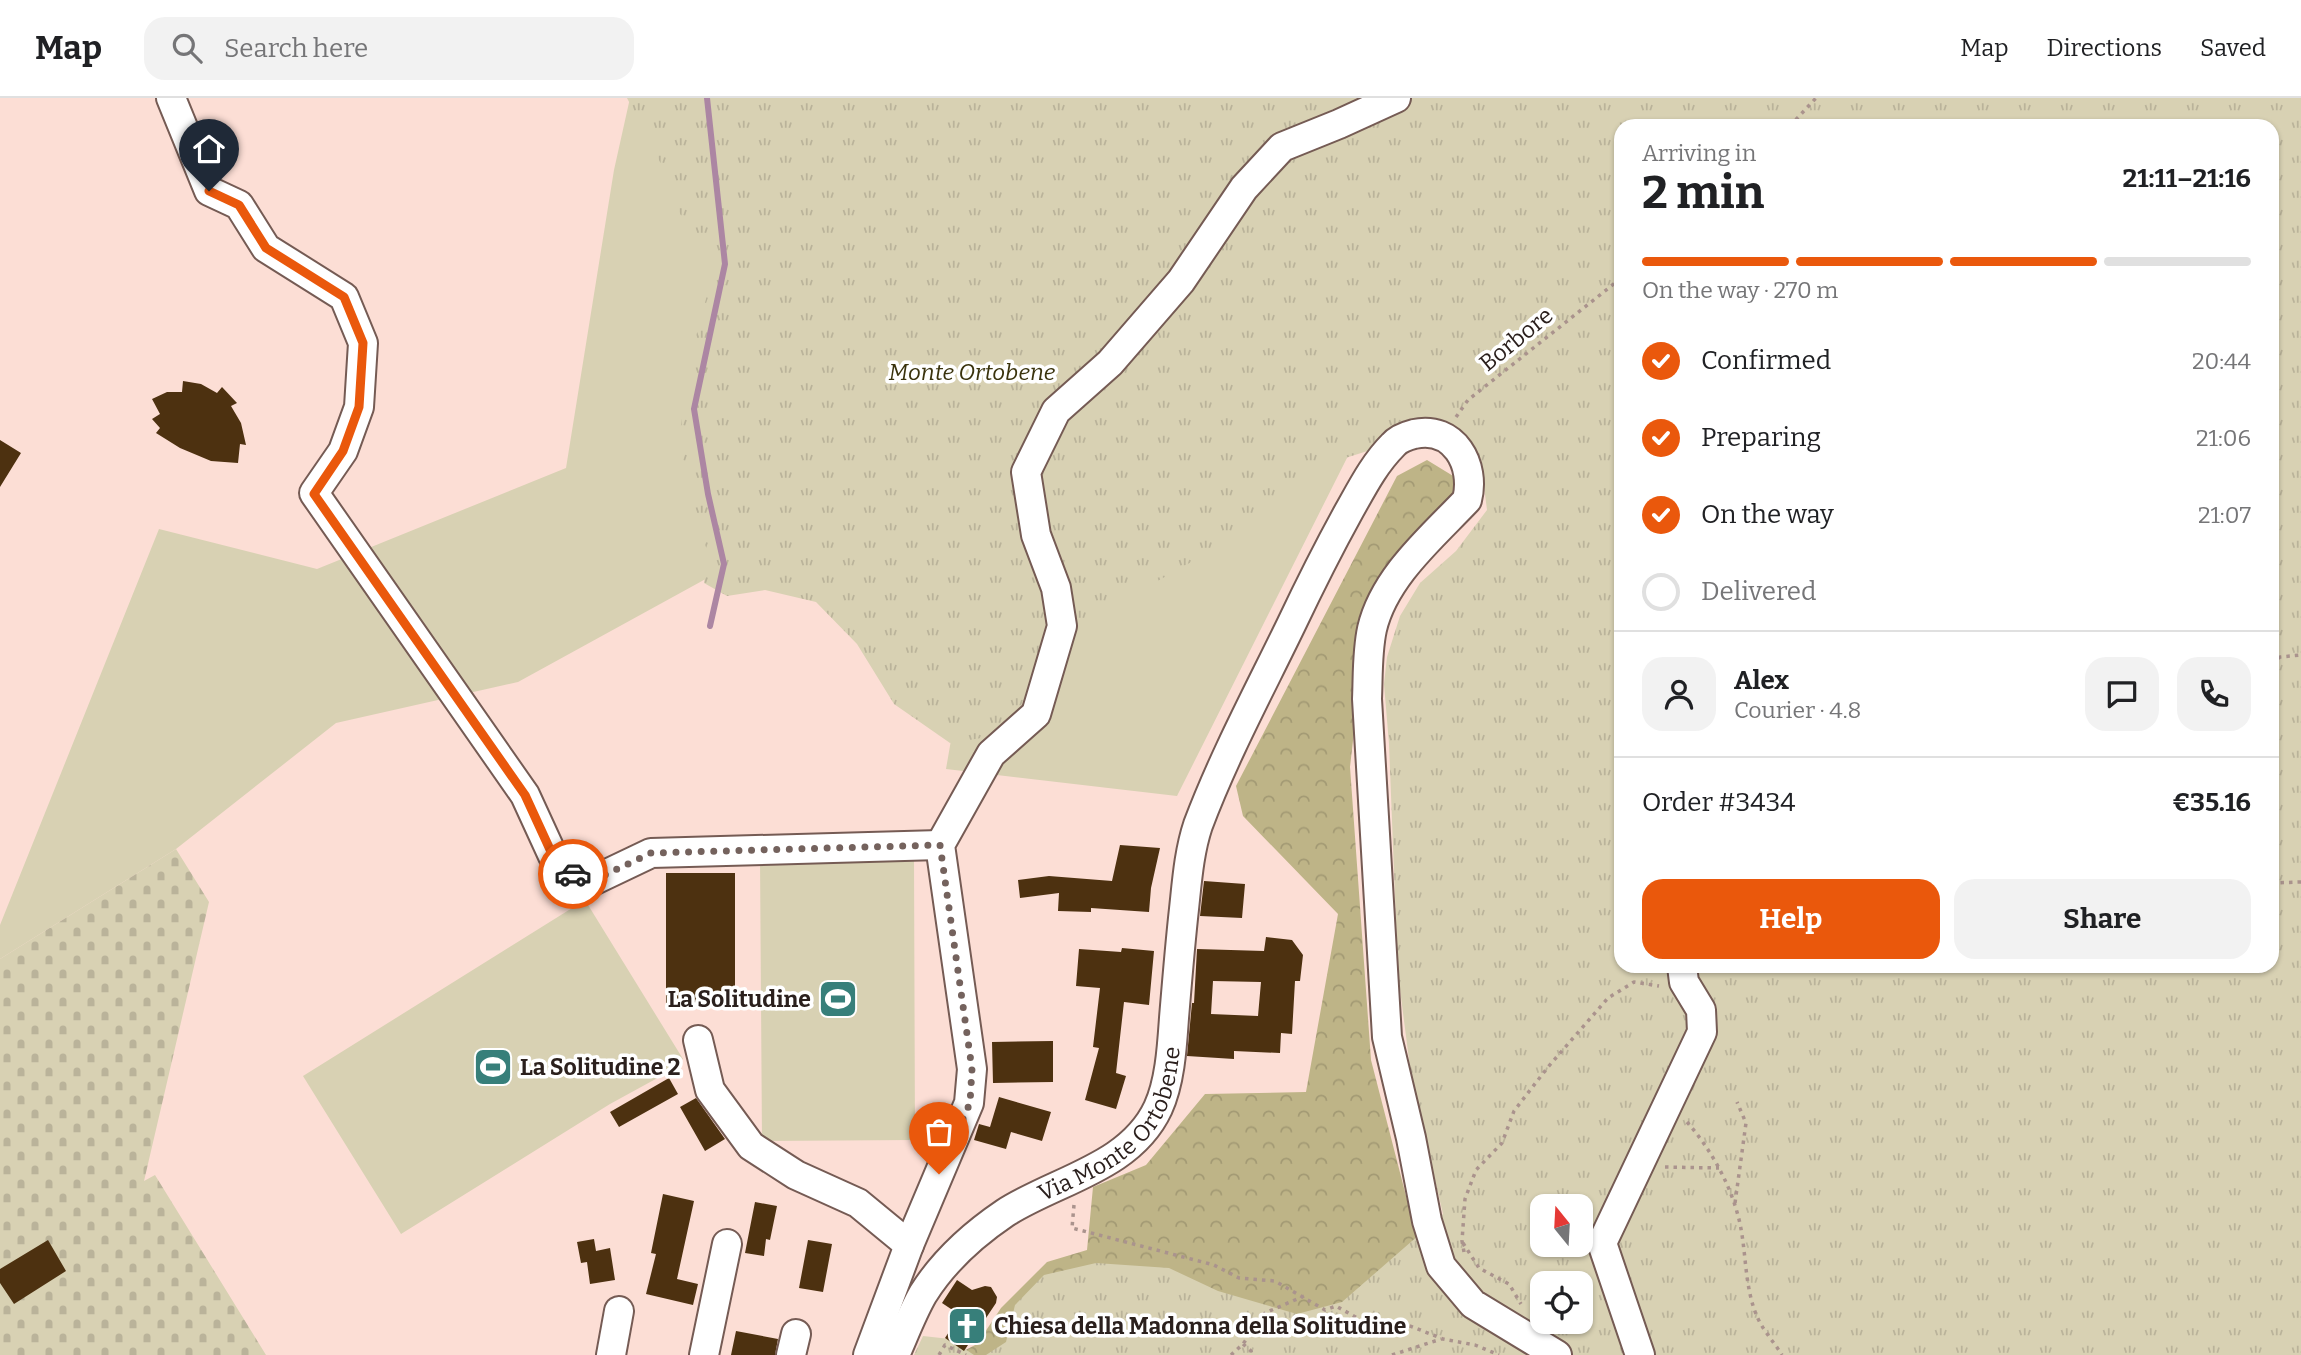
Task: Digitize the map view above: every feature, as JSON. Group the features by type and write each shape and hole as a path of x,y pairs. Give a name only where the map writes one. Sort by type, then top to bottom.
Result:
{"street":[{"path":"171,98 209,191 239,205 266,248 344,297 363,343 359,407 343,451 314,494 525,795 553,856 586,884 651,853 940,845"},
{"path":"868,1355 909,1245 970,1103 972,1069 940,845 991,754 1036,714 1062,626 1056,588 1035,535 1026,472 1056,411 1110,363 1181,281 1244,188 1282,147 1395,98"},
{"name":"Via Monte Ortobene","path":"895,1355 924,1293 953,1256 1004,1214 1048,1188 1075,1179 1110,1159 1148,1127 1160,1105 1172,1039 1189,860 1198,826 1238,735 1324,556 1370,474 1394,444 1405,436 1431,433 1443,436"},
{"path":"1443,436 1455,444 1469,472 1471,485 1467,500 1405,568 1387,593 1372,629 1368,666 1367,699 1387,1037 1427,1221 1441,1266 1473,1304 1556,1355"},
{"path":"1640,1355 1602,1243 1702,1032 1701,1010 1683,974"},
{"path":"698,1040 710,1090 751,1146 796,1175 858,1203 909,1245"},
{"path":"704,1355 727,1244"},
{"path":"611,1355 619,1311"}],"path":[{"path":"1796,119 1816,98"},
{"name":"Borbore","path":"1443,436 1468,400 1614,284"},
{"path":"2279,658 2301,655"},
{"path":"2279,883 2301,882"},
{"path":"1524,1309 1509,1284 1479,1268 1462,1241 1465,1199 1476,1170 1502,1143 1514,1111 1608,998 1634,982 1672,988 1683,974"},
{"path":"1669,1102 1702,1138 1719,1168 1738,1212 1745,1268 1756,1315 1782,1355"},
{"path":"1734,1205 1746,1123 1737,1102"},
{"path":"1639,1166 1719,1168"},
{"path":"1075,1179 1072,1228 1214,1265 1239,1278 1275,1281 1325,1310 1336,1306 1366,1323 1400,1322 1443,1339 1475,1345 1499,1355"},
{"path":"1231,1355 1265,1313 1304,1296"},
{"path":"1392,1355 1443,1339"},
{"path":"1242,1344 1252,1355"},
{"path":"939,1355 945,1345 966,1355"}],"green space":[{"name":"Monte Ortobene","path":"627,98 2301,98 2301,1355 986,1355 1006,1342 1015,1305 1044,1275 1096,1263 1169,1268 1218,1291 1297,1314 1342,1302 1443,1214 1412,1083 1398,974 1389,744 1384,684 1387,657 1400,616 1420,583 1456,551 1487,510 1482,471 1475,454 1434,426 1333,462 1223,544 1064,634 1013,733 950,743 894,704 857,644 816,602 765,590 727,596 704,583 708,552 695,520 680,431 694,344 711,280 716,238 703,239 690,235 660,162"},
{"path":"630,98 2301,98 2279,119 1614,119 1614,134 1413,412 1351,450 1177,796 946,769 965,659 733,564 518,682 336,723 176,849 0,959 0,925 159,529 317,569 566,468 614,170"},
{"path":"1427,460 1463,482 1369,600 1350,767 1371,1060 1430,1289 1508,1355 956,1355 977,1344 1001,1308 1047,1262 1087,1250 1093,1187 1146,1165 1205,1094 1306,1092 1338,914 1243,816 1236,786 1397,476"},
{"path":"176,849 209,902 144,1181 155,1175 266,1355 0,1355 0,959"},
{"name":"La Solitudine","path":"914,858 915,1140 762,1141 760,859"},
{"name":"La Solitudine 2","path":"585,900 683,1059 669,1069 665,1076 610,1104 401,1234 303,1076"},
{"path":"923,1336 950,1339 974,1355 914,1355"}],"building":[{"path":"183,381 201,384 217,393 222,387 237,403 231,406 241,423 246,445 240,444 238,463 211,461 180,448 156,433 160,428 152,419 160,414 152,399 167,392 182,392"},
{"path":"0,440 21,453 0,487"},
{"path":"1120,845 1160,848 1149,912 1091,908 1091,912 1058,911 1059,893 1020,898 1018,880 1049,876 1112,881"},
{"path":"666,873 735,873 735,1002 666,1003"},
{"path":"1204,881 1245,884 1242,918 1200,916"},
{"path":"1266,937 1292,940 1303,955 1300,981 1295,981 1292,1034 1281,1033 1280,1053 1234,1051 1234,1059 1187,1056 1197,949 1264,951","holes":["1213,981 1261,982 1258,1016 1211,1014"]},
{"path":"1122,948 1154,951 1149,1005 1124,1002 1116,1073 1126,1076 1116,1109 1085,1100 1099,1048 1093,1047 1100,988 1076,986 1079,949 1121,952"},
{"path":"1053,1041 1053,1082 993,1083 992,1042"},
{"path":"669,1078 678,1094 619,1127 610,1112"},
{"path":"999,1097 1051,1112 1042,1141 1011,1132 1006,1149 974,1140 979,1124 990,1127"},
{"path":"696,1098 725,1139 705,1151 680,1107"},
{"path":"663,1194 694,1201 677,1279 698,1284 693,1305 646,1294 656,1254 651,1253"},
{"path":"755,1202 777,1206 770,1240 766,1239 764,1256 745,1253"},
{"path":"594,1239 596,1251 610,1248 615,1280 590,1284 587,1262 581,1263 577,1242"},
{"path":"48,1240 66,1271 14,1304 0,1283 0,1269"},
{"path":"808,1240 832,1244 823,1292 799,1288"},
{"name":"Chiesa della Madonna della Solitudine","path":"957,1280 972,1290 991,1287 997,1297 996,1303 964,1351 945,1338 960,1315 942,1303"},
{"path":"736,1331 778,1339 775,1355 731,1355"}],"waterway":[{"path":"707,98 725,264 694,409 708,494 724,564 710,626"}],"way so far":[{"path":"573,874 586,884 651,853 940,845 972,1069 970,1103 939,1174"}],"place":[{"name":"La Solitudine","path":"838,999"},
{"name":"La Solitudine 2","path":"493,1067"},
{"name":"Chiesa della Madonna della Solitudine","path":"967,1326"}],"route":[{"path":"209,191 239,205 266,248 344,297 363,343 359,407 343,451 314,494 525,795 553,856 573,874"}]}
